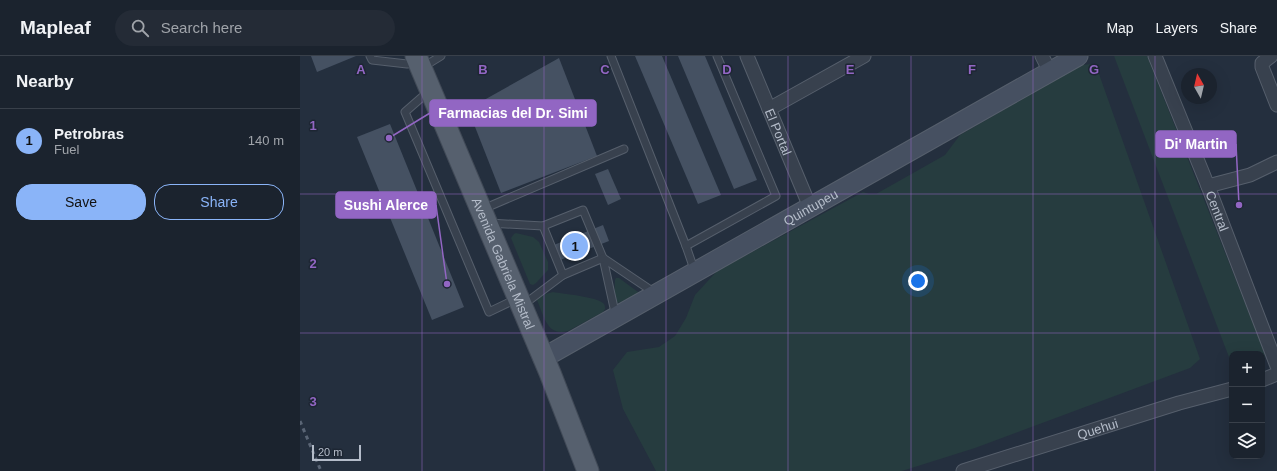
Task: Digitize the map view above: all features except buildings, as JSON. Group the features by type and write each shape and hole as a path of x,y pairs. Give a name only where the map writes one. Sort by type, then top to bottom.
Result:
{"main road":[{"name":"Avenida Gabriela Mistral","path":"419,62 520,302 588,471"}],"street":[{"name":"El Portal","path":"747,56 810,207"},
{"path":"769,109 864,56"},
{"name":"Quintupeu","path":"543,358 810,207 1046,64 1078,56"},
{"name":"Central","path":"1155,56 1208,186 1277,366"},
{"path":"1271,56 1262,62 1262,67 1277,105"},
{"path":"1208,186 1250,175 1277,162"},
{"path":"1265,379 1277,374"},
{"name":"Quehui","path":"963,471 1179,403 1229,390"}],"lane":[{"path":"370,56 372,60 407,64 441,56"},
{"path":"611,56 695,272"},
{"path":"686,246 776,196 717,56"},
{"path":"431,90 405,112 489,312 520,302 562,275 603,258"},
{"path":"484,217 624,149"},
{"path":"484,217 543,226 583,210 603,258 616,317"},
{"path":"543,226 562,275"},
{"path":"603,258 656,294"}],"green space":[{"path":"1114,56 1147,56 1264,351 1229,351 1229,357"},
{"path":"1092,64 1096,67 1099,74 1200,359 1190,368 975,448 902,471 656,471 623,409 613,370 627,352 659,347 675,336 686,318 695,295 717,271 863,192 876,194 945,155 960,135 1082,65"},
{"path":"516,233 533,237 539,242 548,262 548,270 533,285 530,284 511,238"},
{"path":"616,278 619,278 638,292 637,294 616,303 614,299"},
{"path":"553,292 594,299 603,303 605,309 603,312 568,331 555,331 547,324 537,300 542,295"}],"railway":[{"path":"300,421 321,471"}],"place":[{"name":"Farmacias del Dr. Simi","path":"389,138"},
{"name":"Di' Martin","path":"1239,205"},
{"name":"Petrobras","path":"575,246"},
{"name":"Sushi Alerce","path":"447,284"}]}
